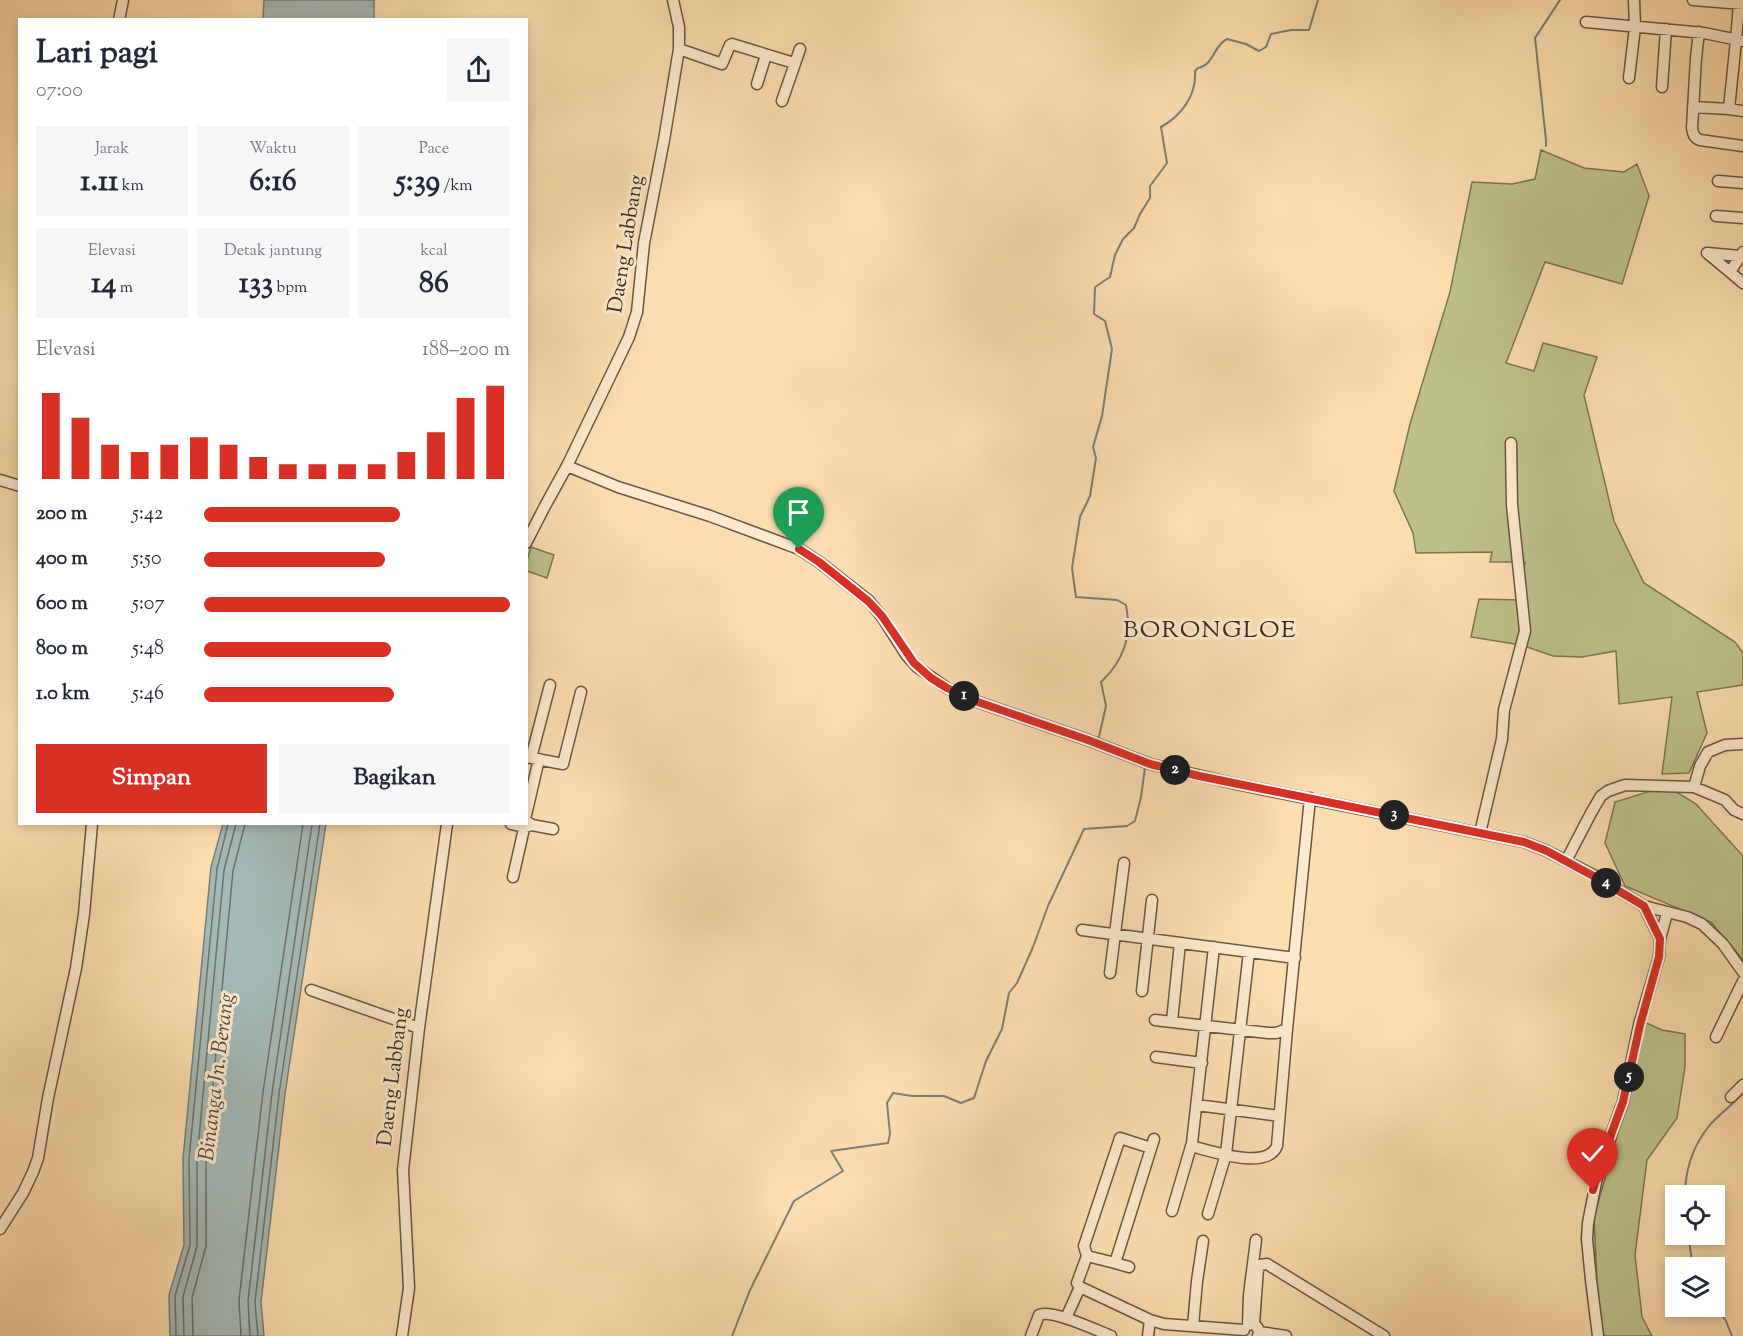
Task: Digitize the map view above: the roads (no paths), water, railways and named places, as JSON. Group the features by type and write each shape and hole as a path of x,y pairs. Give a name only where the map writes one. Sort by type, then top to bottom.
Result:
{"street":[{"path":"119,18 123,0"},
{"name":"Daeng Labbang","path":"528,539 567,466 629,337 637,312 644,243 679,49 679,27 673,0"},
{"path":"1629,78 1635,27 1634,0"},
{"path":"1694,0 1741,4 1740,40 1729,109"},
{"path":"1586,22 1666,29 1740,40"},
{"path":"1662,87 1666,29"},
{"path":"1699,33 1692,128 1695,138 1743,146"},
{"path":"679,49 722,64 731,44 794,63"},
{"path":"782,101 800,49"},
{"path":"758,84 766,55"},
{"path":"1693,106 1743,111"},
{"path":"1718,181 1743,183"},
{"path":"1716,216 1743,218"},
{"path":"1730,272 1741,254 1707,253 1743,283"},
{"path":"1480,833 1502,739 1503,710 1525,631 1514,524 1511,444"},
{"path":"567,466 618,488 710,516 799,549 868,601 882,616 917,668 953,692 1150,764 1524,842 1542,848 1644,906 1687,917 1702,924 1723,944 1743,972"},
{"path":"0,480 18,485"},
{"path":"528,809 532,758 550,685"},
{"path":"532,758 560,764 564,762 581,692"},
{"path":"1694,787 1700,766 1708,752 1725,745 1743,744"},
{"path":"1566,861 1601,796 1624,785 1694,787 1725,800 1734,810 1743,814"},
{"path":"1191,1146 1253,1160 1275,1152 1310,798"},
{"path":"528,822 553,830"},
{"path":"0,1229 23,1193 38,1158 48,1098 76,968 84,914 92,825"},
{"name":"Daeng Labbang","path":"402,1336 409,1288 403,1170 419,1028 447,825"},
{"path":"513,877 526,825"},
{"path":"1110,973 1124,863"},
{"path":"1142,991 1152,900"},
{"path":"1644,906 1660,939"},
{"path":"1598,1336 1587,1222 1599,1167 1623,1102 1640,1025 1659,957 1660,939 1667,913"},
{"path":"1082,930 1295,958"},
{"path":"1172,1021 1180,943"},
{"path":"1172,1211 1191,1146 1214,948"},
{"path":"1208,1214 1226,1154 1249,952"},
{"path":"1716,1036 1743,981"},
{"path":"311,990 419,1028"},
{"path":"1155,1020 1276,1033 1287,1029"},
{"path":"1156,1057 1202,1062"},
{"path":"1731,1097 1743,1085"},
{"path":"1197,1105 1279,1116"},
{"path":"1115,1263 1153,1144 1120,1138 1084,1246 1087,1256 1077,1283 1080,1287 1150,1320 1164,1324 1286,1336"},
{"path":"1194,1326 1203,1240"},
{"path":"1251,1331 1249,1295 1256,1240"},
{"path":"1087,1256 1129,1267"},
{"path":"1251,1331 1258,1268 1260,1265 1267,1264 1384,1336"},
{"path":"1066,1318 1080,1287"},
{"path":"1031,1336 1041,1313 1066,1318 1110,1336"},
{"path":"1148,1336 1150,1320"}],"water":[{"path":"264,0 374,0 374,18 263,18"},
{"name":"Binanga Jn. Berang","path":"223,825 326,825 285,1094 261,1302 264,1336 170,1336 169,1295 184,1245 183,1159 211,867"}],"waterway":[{"path":"1098,741 1106,706 1101,682 1121,656 1127,638 1128,617 1126,605 1117,600 1076,597 1072,568 1080,517 1090,496 1096,458 1093,447 1102,416 1112,349 1105,321 1094,314 1095,287 1110,277 1115,255 1123,239 1134,228 1150,198 1150,186 1167,163 1161,127 1175,117 1186,104 1193,88 1195,71 1207,63 1222,42 1227,39 1246,44 1259,51 1266,47 1271,34 1291,30 1309,30 1318,0"},
{"path":"1546,146 1535,38 1560,0"},
{"path":"732,1336 750,1290 794,1201 843,1171 831,1151 888,1143 890,1134 887,1103 893,1093 912,1096 944,1096 961,1103 974,1098 986,1061 1002,1029 1009,993 1017,983 1048,906 1084,829 1127,826 1135,821 1145,768 1141,766"},
{"path":"1686,1185 1688,1168 1698,1142 1713,1122 1743,1093"},
{"path":"1690,1245 1691,1257"},
{"path":"1723,1317 1732,1336"}],"district":[{"name":"BORONGLOE","path":"1210,631"}]}
